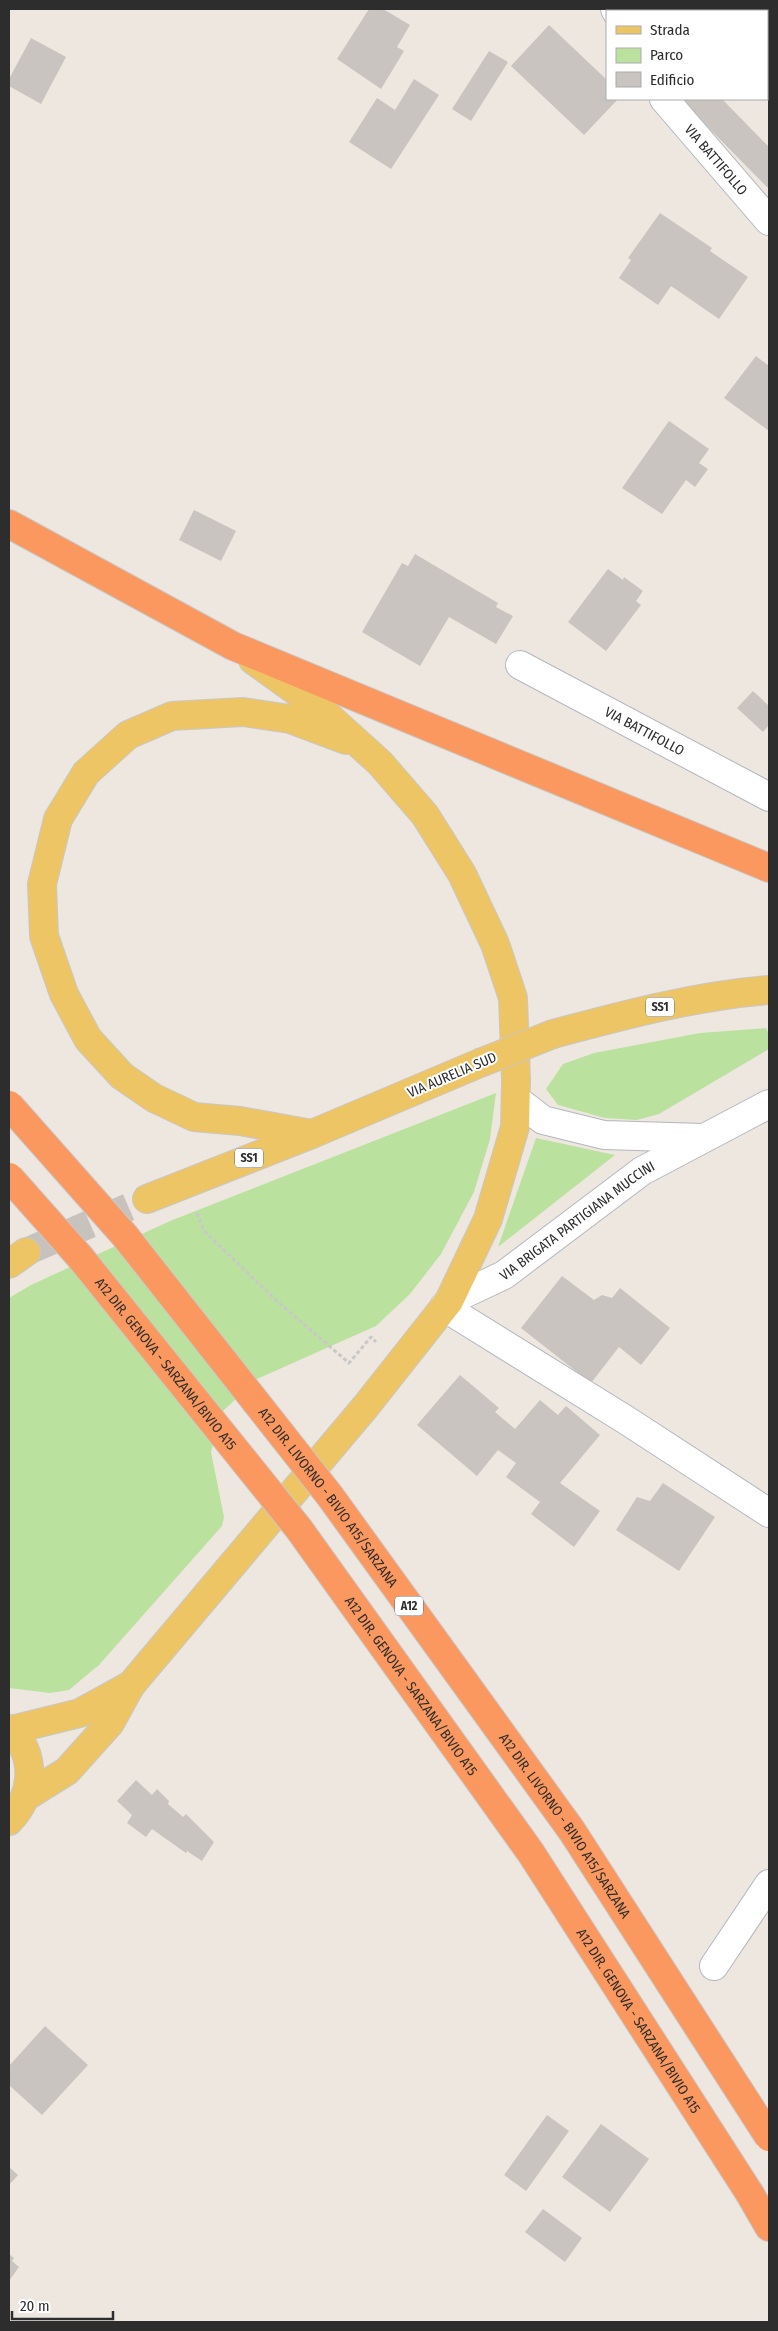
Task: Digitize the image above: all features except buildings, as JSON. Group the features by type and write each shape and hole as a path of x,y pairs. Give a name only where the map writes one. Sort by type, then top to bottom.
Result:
{"highway":[{"path":"9,524 233,646 769,868"},
{"name":"A12 DIR. LIVORNO - BIVIO A15/SARZANA","path":"9,1105 125,1236 330,1496 572,1831 769,2137"},
{"name":"A12 DIR. GENOVA - SARZANA/BIVIO A15","path":"9,1177 80,1257 304,1538 531,1854 745,2185 769,2227"}],"main road":[{"path":"27,1796 67,1771 110,1724 131,1685 400,1364 447,1304 488,1219 515,1127 513,998 495,944 462,874 425,815 380,763 317,706 233,646"},
{"path":"312,1134 240,1121 194,1117 154,1098 122,1076 88,1040 64,994 44,936 42,884 58,819 86,773 128,735 172,716 243,712 290,719 359,745"},
{"name":"VIA AURELIA SUD","path":"147,1199 186,1182 312,1134 480,1062 553,1034 640,1011 726,994 769,990"},
{"path":"9,1254 26,1252 9,1264"},
{"path":"9,1821 27,1796 30,1778 29,1760 22,1744 10,1730 80,1713 131,1685"}],"street":[{"name":"VIA BATTIFOLLO","path":"665,100 769,221"},
{"name":"VIA BATTIFOLLO","path":"520,665 769,797"},
{"name":"VIA BRIGATA PARTIGIANA MUCCINI","path":"516,1099 543,1120 604,1135 705,1138"},
{"name":"VIA BRIGATA PARTIGIANA MUCCINI","path":"447,1304 504,1275 642,1171 769,1104"},
{"path":"447,1304 769,1513"},
{"path":"714,1966 769,1884"}],"path":[{"path":"186,1182 204,1231 278,1302 349,1363 371,1338 400,1364"}],"green space":[{"path":"766,1028 769,1034 769,1049 659,1114 637,1120 605,1118 558,1105 546,1089 563,1064 594,1053 700,1033"},
{"path":"496,1093 490,1139 474,1192 441,1254 410,1294 376,1326 257,1379 222,1412 211,1452 224,1517 222,1526 99,1665 69,1690 50,1693 9,1688 9,1298 31,1285 170,1221"},
{"path":"536,1138 615,1155 498,1247"}],"tunnel":[{"path":"26,1252 147,1199"}]}
